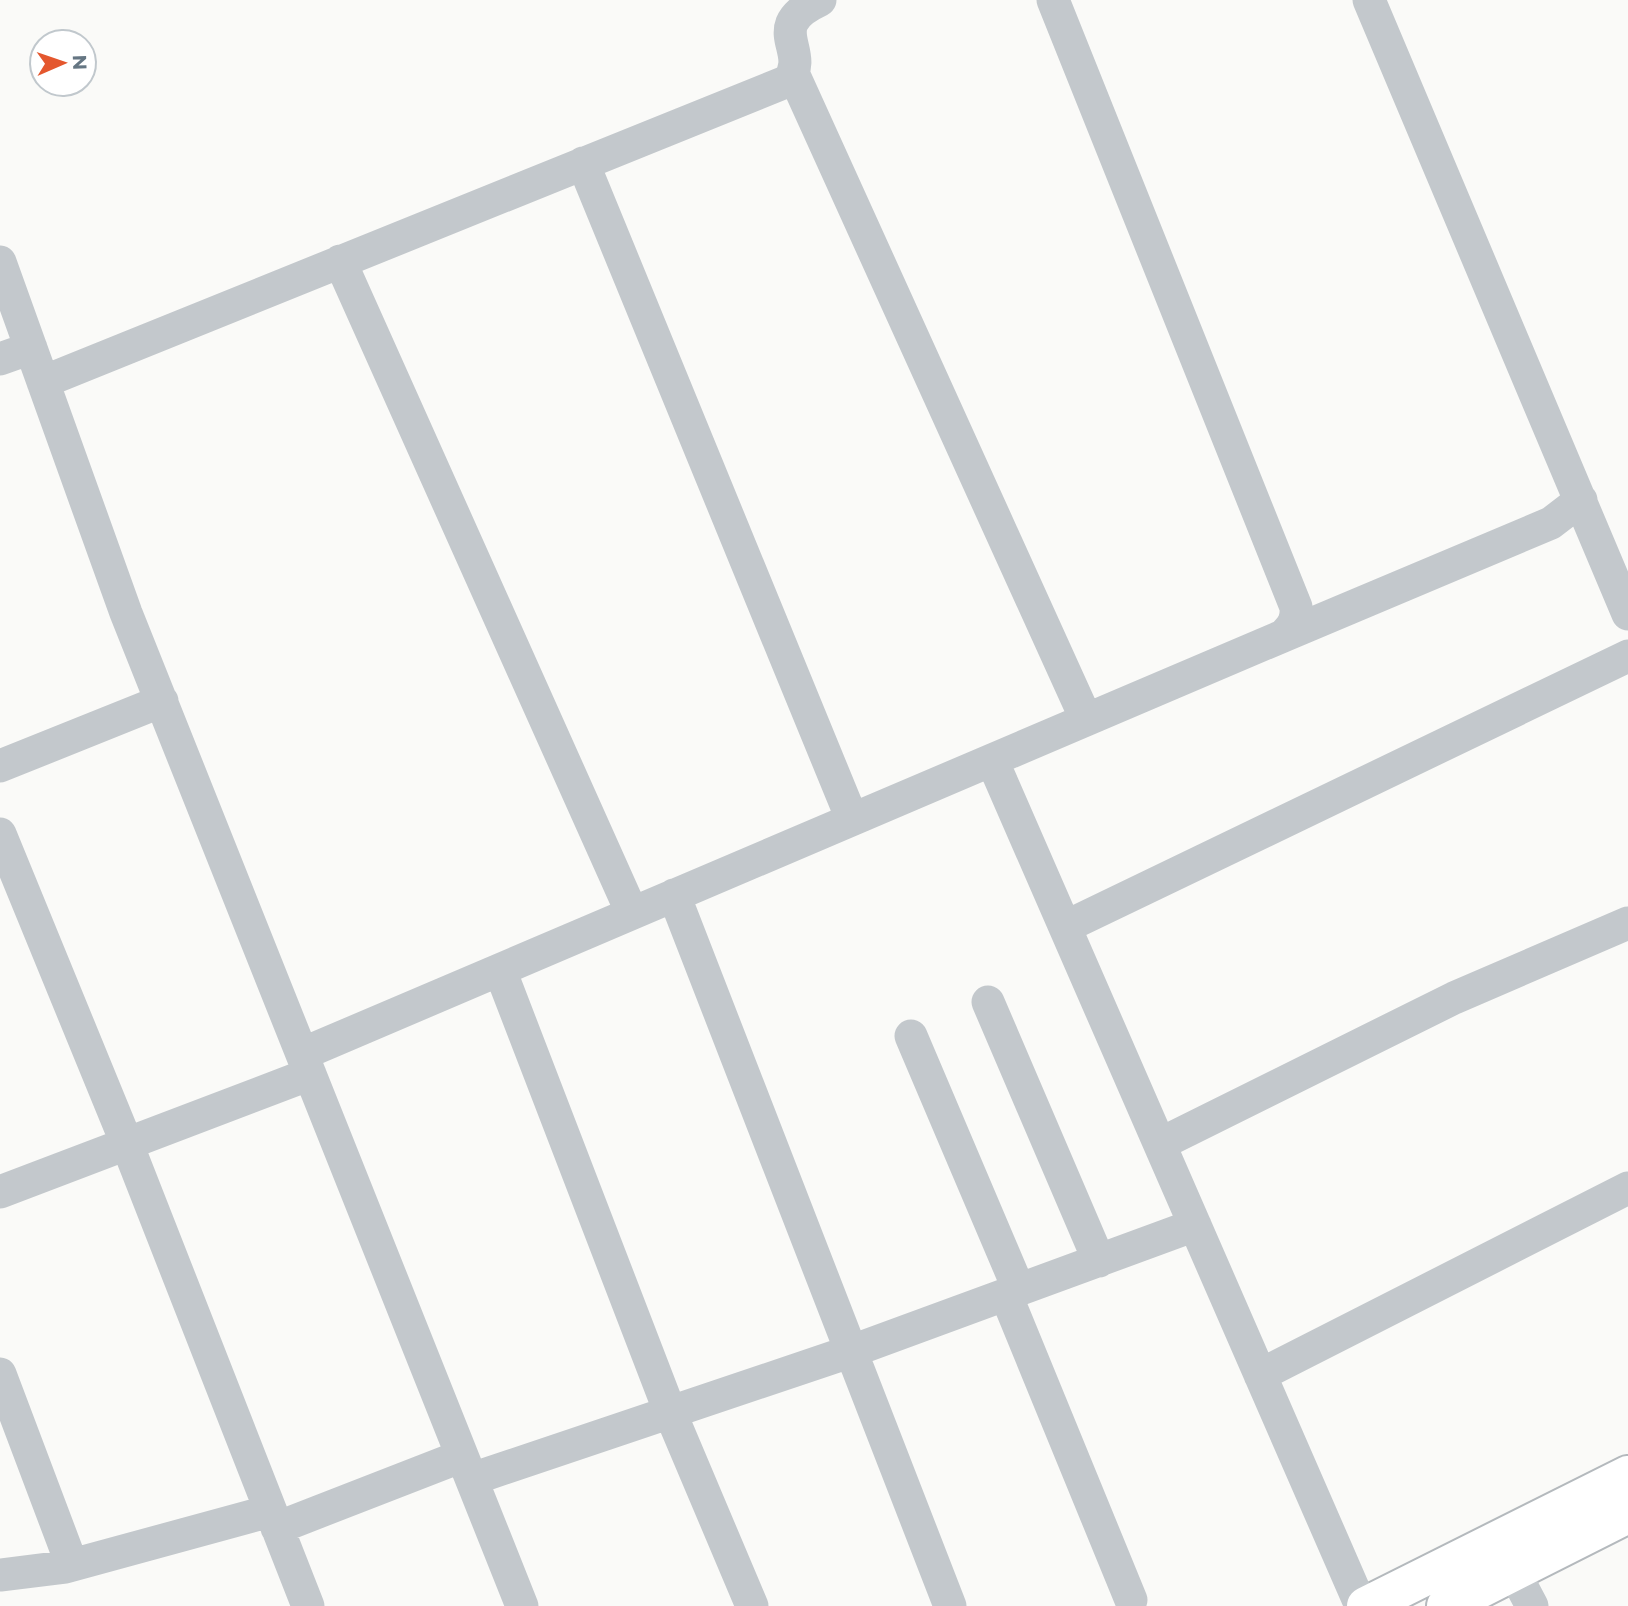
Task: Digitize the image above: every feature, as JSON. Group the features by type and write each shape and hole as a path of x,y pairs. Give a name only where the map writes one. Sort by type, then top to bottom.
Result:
{"highway":[{"path":"1363,1606 1628,1475"},
{"path":"1446,1606 1628,1514"}],"street":[{"path":"820,0 801,9 790,25 793,74 1086,719"},
{"path":"1053,0 1296,607 1297,618 1283,636"},
{"path":"1369,0 1628,614"},
{"path":"43,382 788,81 793,74"},
{"path":"583,163 852,819"},
{"path":"340,261 632,913"},
{"path":"0,262 15,353 43,382 126,613 522,1606"},
{"path":"0,1192 127,1144 306,1064 500,970 1551,523 1580,500"},
{"path":"1065,927 1628,656"},
{"path":"0,766 162,701"},
{"path":"992,760 1363,1606"},
{"path":"0,834 127,1144 308,1606"},
{"path":"674,895 950,1606"},
{"path":"1160,1144 1454,998 1628,923"},
{"path":"500,970 670,1412 752,1606"},
{"path":"988,1002 1099,1261"},
{"path":"911,1036 1131,1600"},
{"path":"1260,1375 1628,1188"},
{"path":"0,1575 72,1565 274,1520 670,1412 852,1351 1195,1225"},
{"path":"0,1374 72,1565"},
{"path":"1514,1572 1532,1606"}]}
